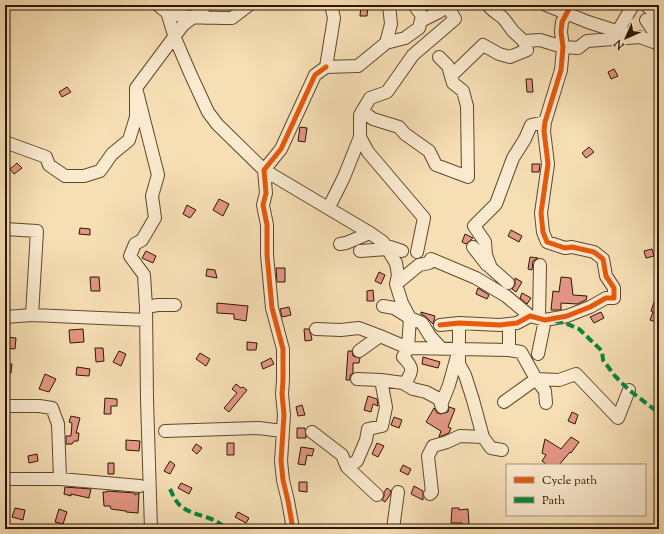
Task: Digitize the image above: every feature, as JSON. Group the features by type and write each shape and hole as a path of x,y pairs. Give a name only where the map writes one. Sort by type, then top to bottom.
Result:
{"street":[{"path":"5,142 46,157 49,165 65,176 84,176 100,170 112,154 129,140 136,117 136,88 175,38 183,25 200,12 206,5"},
{"path":"162,9 191,18 232,18 249,5"},
{"path":"326,68 334,18 331,5"},
{"path":"386,43 390,24 389,5"},
{"path":"293,529 283,480 281,461 284,415 282,394 283,349 272,308 267,254 267,225 264,207 266,193 264,170 281,149 315,75 326,68 358,66 386,43 405,38 419,28 421,21 422,16 414,5"},
{"path":"451,76 483,45 499,54 510,57 527,50 525,42 514,32 503,18 492,11 488,5"},
{"path":"546,5 569,10 607,28 616,35"},
{"path":"616,35 632,5"},
{"path":"646,5 659,17"},
{"path":"329,207 344,177 360,137 360,115 370,98 387,92 413,55 455,18 448,6 421,21"},
{"path":"162,9 211,117 264,170 329,207 383,242 396,263 398,275 396,284 402,303 410,318 408,348 403,357 411,364 412,372 405,384"},
{"path":"440,325 459,323 509,324 538,318 567,316 590,307 606,298 614,298 614,288 606,276 603,259 594,252 578,248 565,248 547,242 543,232 541,213 548,164 545,122 560,70 563,47 561,32 562,22 569,10"},
{"path":"646,20 658,37"},
{"path":"525,42 540,40 563,47 578,48 587,41 616,35 658,37"},
{"path":"362,111 373,119 399,127 405,134 429,151 436,165 468,177 467,106 463,91 453,83 448,66 439,57"},
{"path":"136,88 158,175 152,196 155,218 142,240 135,244 130,256 144,275 151,529"},
{"path":"491,268 486,255 484,242 474,226 496,204 513,158 525,139 531,125 545,122"},
{"path":"360,137 368,152 424,218 417,252"},
{"path":"5,229 37,230 32,315"},
{"path":"340,244 370,233"},
{"path":"360,251 387,249 390,246 402,251"},
{"path":"473,247 491,268 508,283"},
{"path":"396,284 419,265 429,263 431,259 476,278 538,318"},
{"path":"538,354 540,265"},
{"path":"146,307 175,305"},
{"path":"383,306 394,308 410,318 422,323 441,348"},
{"path":"5,317 32,315 146,320"},
{"path":"459,323 459,364 465,375 483,438 491,448 502,450"},
{"path":"509,324 509,350"},
{"path":"316,329 341,330 359,328 408,348 509,350 521,352 536,379 545,391 546,403"},
{"path":"359,351 380,336"},
{"path":"357,379 381,380 405,384 413,389 426,392 439,399 441,406 449,385 459,349"},
{"path":"504,402 536,379 559,380 576,374 618,418 629,390"},
{"path":"347,467 357,461 366,440 368,429 382,426 386,407 381,380"},
{"path":"5,406 39,406 52,408 58,424 60,479"},
{"path":"165,431 259,428 282,431"},
{"path":"312,432 342,455 347,467 377,495"},
{"path":"430,494 432,492 428,456 433,446 460,436 483,438"},
{"path":"5,479 60,479 140,486"},
{"path":"393,529 398,492"}],"building":[{"path":"361,5 368,5 367,16 360,16"},
{"path":"614,69 618,76 611,79 608,72"},
{"path":"526,79 532,79 533,92 527,92"},
{"path":"67,87 71,92 62,97 59,92"},
{"path":"300,127 307,128 305,142 298,141"},
{"path":"589,147 594,152 586,158 582,153"},
{"path":"17,163 22,168 14,174 10,169"},
{"path":"532,164 540,164 539,172 532,172"},
{"path":"219,199 229,204 223,216 213,210"},
{"path":"187,205 196,210 190,218 183,214"},
{"path":"80,228 90,229 90,235 79,234"},
{"path":"511,230 522,236 519,242 508,236"},
{"path":"465,234 473,238 466,244 462,242"},
{"path":"652,249 654,256 646,258 644,251"},
{"path":"146,251 156,256 153,263 142,258"},
{"path":"530,257 538,258 533,261 532,270 528,269"},
{"path":"276,268 285,268 285,282 277,282"},
{"path":"207,269 215,270 217,278 206,276"},
{"path":"379,272 385,275 381,284 375,281"},
{"path":"90,277 99,277 100,291 91,291"},
{"path":"561,277 571,278 573,295 587,296 586,300 577,304 561,303 561,310 551,310 553,291 559,292"},
{"path":"515,278 522,282 516,292 512,289 515,285"},
{"path":"478,288 489,295 487,299 476,294"},
{"path":"373,290 374,301 367,301 367,291"},
{"path":"658,291 659,323 650,320 653,312 651,311"},
{"path":"522,293 531,298 527,304 520,298"},
{"path":"217,303 248,306 246,321 234,319 234,314 217,313"},
{"path":"289,307 291,315 282,317 280,309"},
{"path":"421,312 435,316 433,324 421,314"},
{"path":"601,312 604,318 594,323 590,317"},
{"path":"83,329 84,342 70,343 69,330"},
{"path":"304,329 309,329 312,340 305,341"},
{"path":"5,337 16,338 15,349 5,348"},
{"path":"247,342 257,343 256,350 247,350"},
{"path":"95,348 103,348 104,361 96,362"},
{"path":"119,351 126,354 121,366 113,362"},
{"path":"348,351 352,351 353,356 360,358 359,363 353,363 353,373 350,375 350,380 346,380"},
{"path":"200,353 210,359 206,366 196,359"},
{"path":"423,357 440,362 438,368 422,364"},
{"path":"271,358 274,364 263,369 261,363"},
{"path":"5,364 12,364 11,373 5,373"},
{"path":"77,367 90,369 89,376 76,375"},
{"path":"45,374 56,379 49,392 39,389"},
{"path":"236,384 247,390 229,412 224,408 237,393 232,389"},
{"path":"368,396 377,399 378,406 373,404 371,412 364,410"},
{"path":"105,398 117,399 117,406 111,406 111,414 104,414"},
{"path":"302,405 305,415 298,416 296,407"},
{"path":"449,407 455,409 448,427 451,428 449,433 439,437 441,431 426,422 434,408 437,413 441,414 448,412"},
{"path":"572,412 578,415 575,424 568,421"},
{"path":"71,416 80,418 76,433 79,433 78,441 74,441 72,444 66,444 66,436 71,436 72,423 69,422"},
{"path":"394,417 402,420 399,428 391,425"},
{"path":"297,428 305,428 306,438 297,438"},
{"path":"571,437 579,442 560,464 546,464 542,461 546,455 542,453 545,439 561,449"},
{"path":"126,440 140,441 139,451 126,450"},
{"path":"227,443 234,443 234,455 227,455"},
{"path":"377,443 384,446 378,457 372,454"},
{"path":"196,444 202,448 197,454 192,450"},
{"path":"301,447 314,449 312,456 307,455 305,465 298,464"},
{"path":"37,454 38,461 29,463 28,456"},
{"path":"170,461 175,465 170,474 164,471"},
{"path":"108,463 114,463 114,474 108,474"},
{"path":"403,465 411,469 408,475 400,471"},
{"path":"299,482 307,482 307,492 299,491"},
{"path":"181,483 192,488 189,494 178,488"},
{"path":"414,486 423,491 423,500 411,494"},
{"path":"65,487 91,489 89,498 64,494"},
{"path":"387,488 391,491 385,502 382,500 384,492"},
{"path":"103,492 135,493 135,495 139,493 138,513 111,509 110,506 104,506"},
{"path":"15,508 25,510 23,520 12,517"},
{"path":"452,508 459,508 459,510 468,509 469,525 463,526 462,523 451,523"},
{"path":"59,509 67,512 63,524 55,522"},
{"path":"238,512 249,518 246,523 235,517"}],"marked path":[{"path":"657,62 659,51"},
{"path":"555,321 565,323 579,329 602,351 603,360 615,376 629,390 659,413"},
{"path":"170,489 176,501 182,507 193,513 216,521 226,529"}],"cycle path":[{"path":"440,325 459,323 500,325 517,323 530,316 545,320 567,316 590,307 606,298 614,298 614,288 606,276 603,259 594,252 572,247 565,248 547,242 543,232 541,213 548,164 544,131 545,122 561,70 563,47 561,32 562,22 571,5"},
{"path":"293,529 283,480 281,461 284,415 282,394 283,349 272,308 267,255 267,225 263,205 266,193 264,170 281,149 315,75 326,67"}]}
